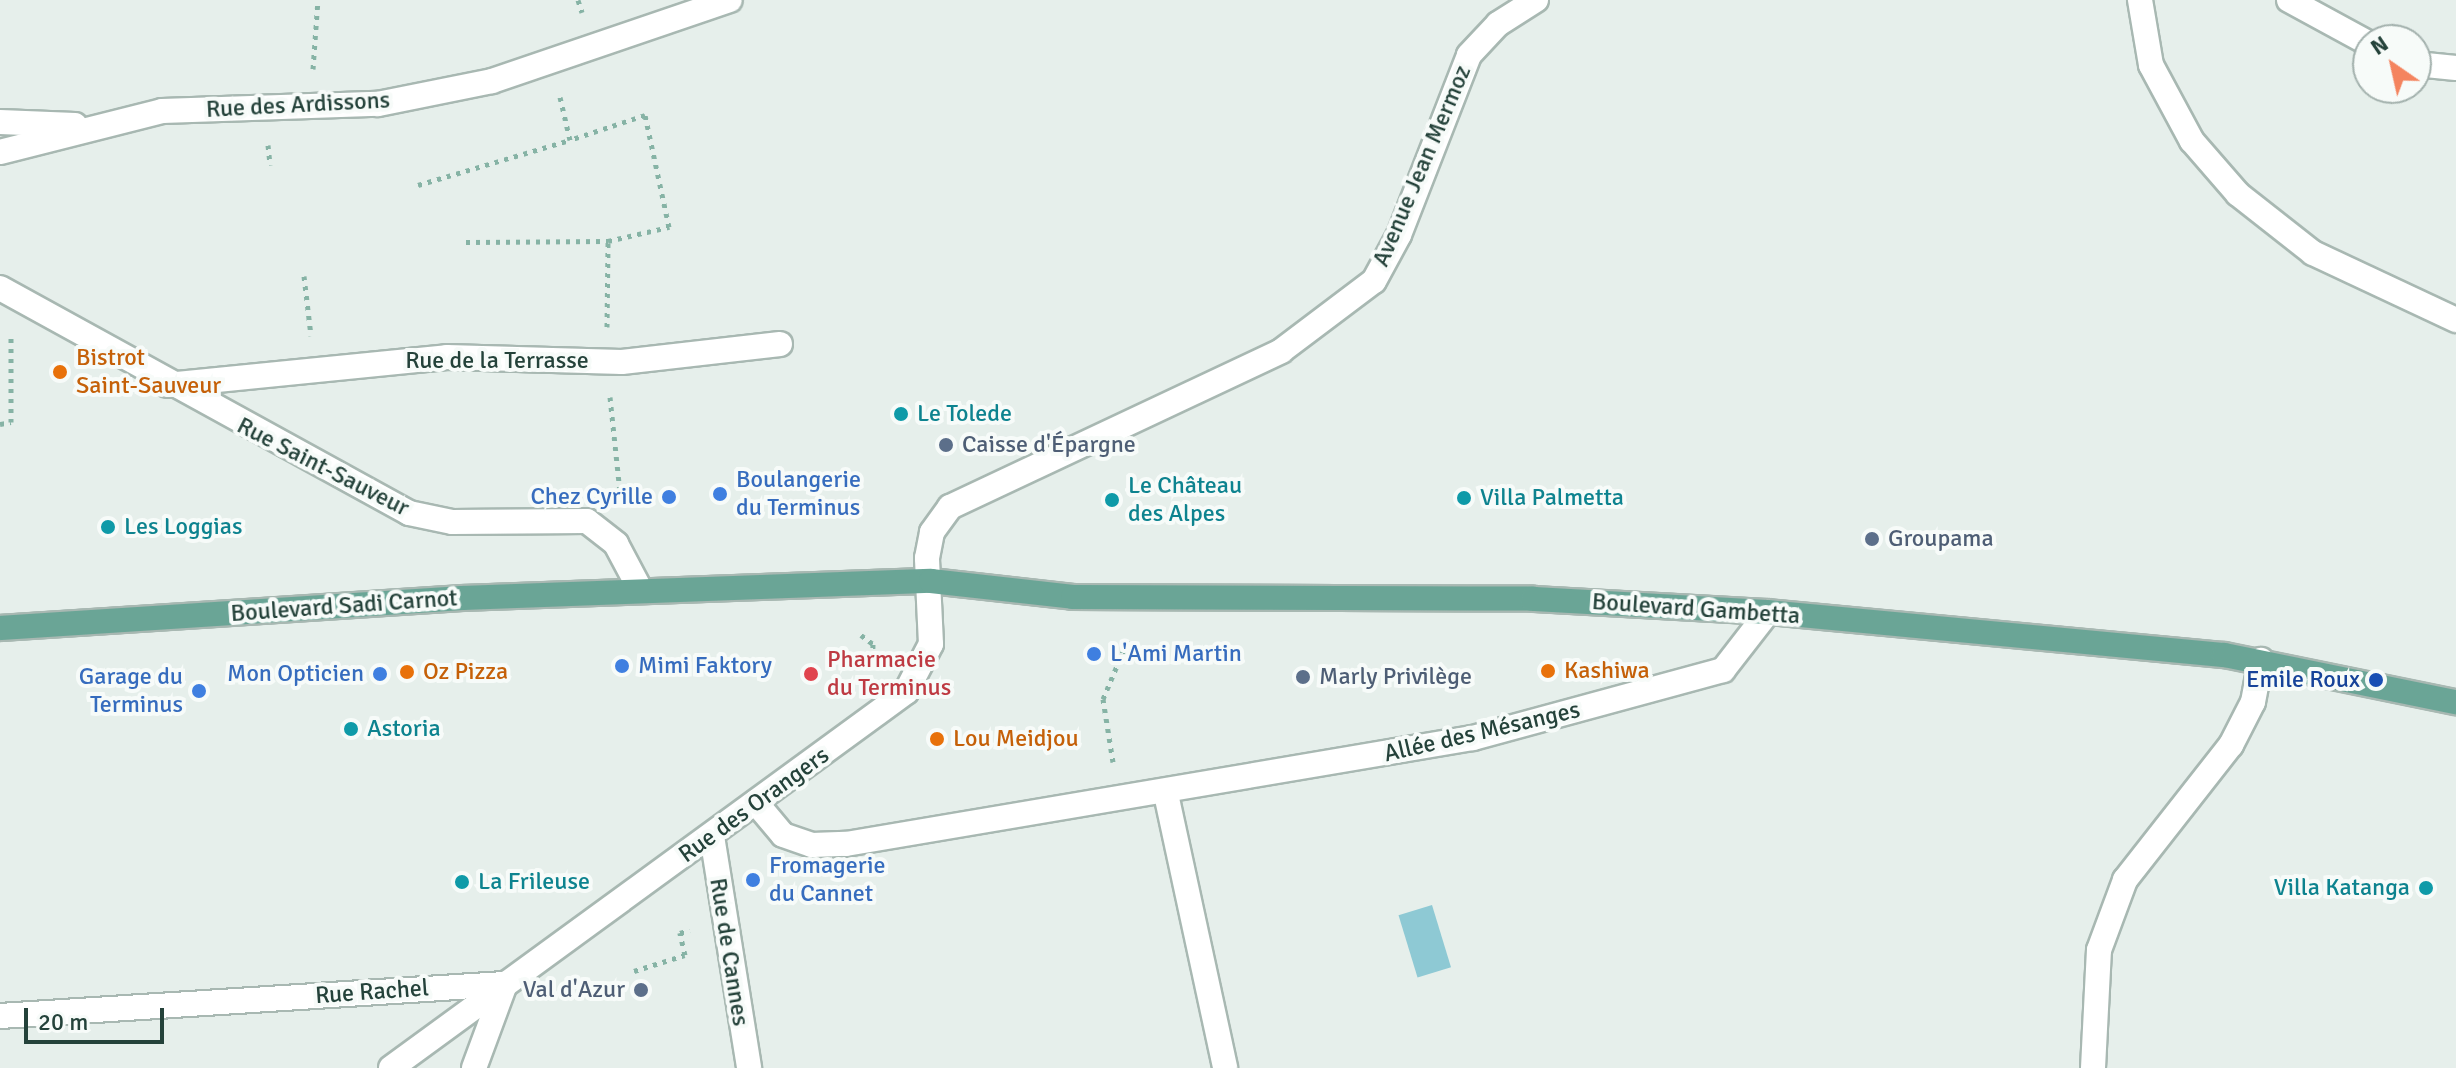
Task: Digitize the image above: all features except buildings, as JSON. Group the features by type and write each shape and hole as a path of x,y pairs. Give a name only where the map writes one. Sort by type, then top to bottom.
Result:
{"main road":[{"name":"Boulevard Gambetta","path":"688,590 931,581 1073,597 1518,599 1768,612 2261,660 2456,702"},
{"name":"Boulevard Sadi Carnot","path":"0,628 688,590"}],"street":[{"name":"Rue des Ardissons","path":"0,152 162,111 378,104 551,61 730,0"},
{"name":"Avenue Jean Mermoz","path":"931,581 932,532 950,507 1281,351 1374,281 1469,55 1498,24 1536,0"},
{"path":"2140,0 2151,65 2192,141 2238,194 2313,253 2456,320"},
{"path":"2289,0 2352,34"},
{"path":"2432,66 2456,68"},
{"path":"0,122 102,126"},
{"name":"Rue Saint-Sauveur","path":"0,288 167,385 428,520 587,521 616,544 641,591"},
{"name":"Rue de la Terrasse","path":"167,385 447,357 622,362 780,344"},
{"name":"Rue des Orangers","path":"391,1068 757,804 906,692 931,644 931,581"},
{"name":"Allée des Mésanges","path":"757,804 783,835 812,845 1121,803 1473,738 1692,681 1723,670 1768,612"},
{"path":"2093,1068 2099,950 2125,880 2231,745 2253,702 2261,660"},
{"path":"1166,794 1225,1068"},
{"name":"Rue de Cannes","path":"712,836 749,1068"},
{"path":"474,1068 505,984"},
{"name":"Rue Rachel","path":"0,1016 505,984"}],"path":[{"path":"311,106 318,0"},
{"path":"551,61 570,140"},
{"path":"418,185 645,115 669,227 608,241 466,242"},
{"path":"304,276 314,369"},
{"path":"0,424 11,422 11,328"},
{"path":"861,635 873,644 867,683"},
{"path":"1121,803 1103,699 1129,637"},
{"path":"634,971 685,955"}],"water":[{"path":"1432,905 1451,967 1418,977 1399,915"}],"place":[{"name":"Bistrot Saint-Sauveur","path":"60,372"},
{"name":"Le Tolede","path":"901,414"},
{"name":"Caisse d'Épargne","path":"946,445"},
{"name":"Boulangerie du Terminus","path":"720,494"},
{"name":"Chez Cyrille","path":"669,497"},
{"name":"Villa Palmetta","path":"1464,498"},
{"name":"Le Château des Alpes","path":"1112,500"},
{"name":"Les Loggias","path":"108,527"},
{"name":"Groupama","path":"1872,539"},
{"name":"L'Ami Martin","path":"1094,654"},
{"name":"Mimi Faktory","path":"622,666"},
{"name":"Kashiwa","path":"1548,671"},
{"name":"Oz Pizza","path":"407,672"},
{"name":"Mon Opticien","path":"380,674"},
{"name":"Pharmacie du Terminus","path":"811,674"},
{"name":"Marly Privilège","path":"1303,677"},
{"name":"Emile Roux","path":"2376,680"},
{"name":"Garage du Terminus","path":"199,691"},
{"name":"Astoria","path":"351,729"},
{"name":"Lou Meidjou","path":"937,739"},
{"name":"Fromagerie du Cannet","path":"753,880"},
{"name":"La Frileuse","path":"462,882"},
{"name":"Villa Katanga","path":"2426,888"},
{"name":"Val d'Azur","path":"641,990"}]}
